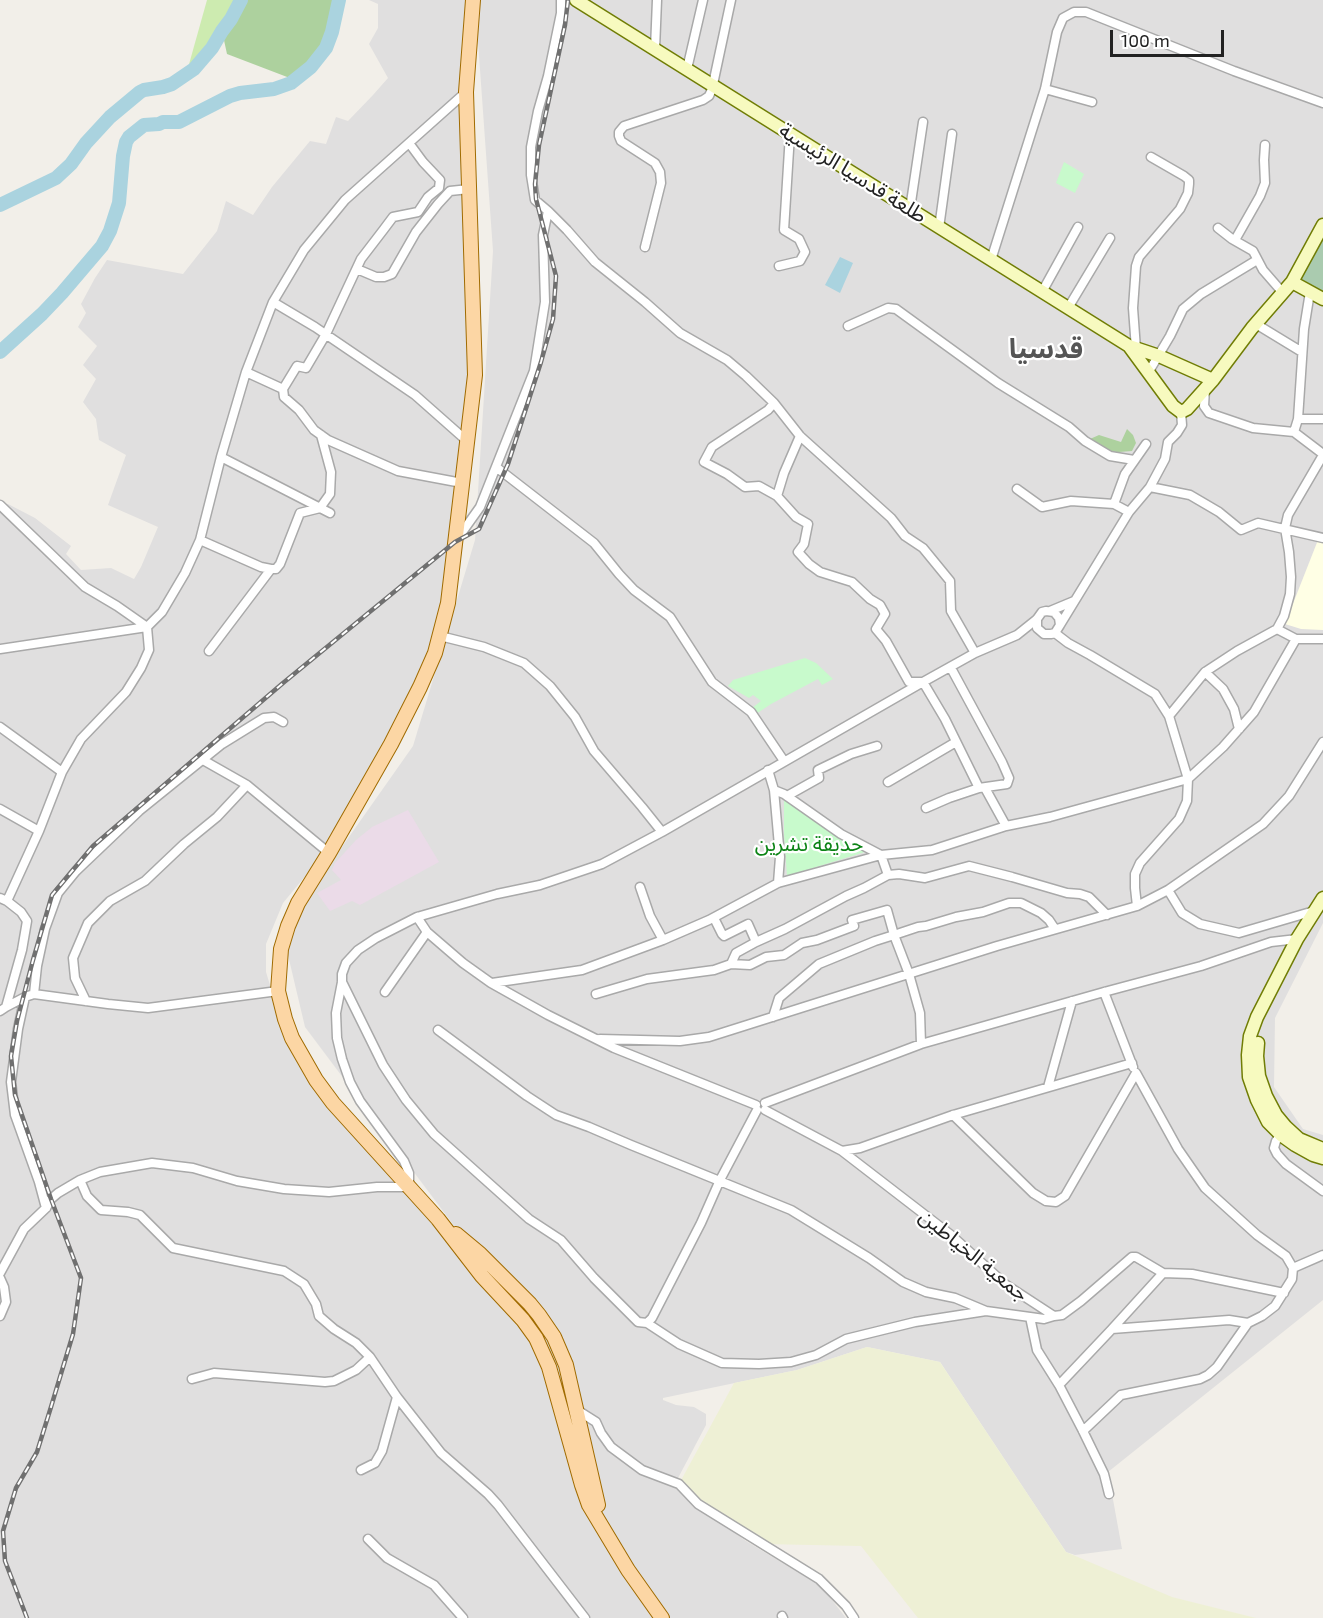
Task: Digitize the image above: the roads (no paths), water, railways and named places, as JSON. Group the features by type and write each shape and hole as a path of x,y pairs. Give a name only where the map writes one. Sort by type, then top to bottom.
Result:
{"main road":[{"path":"472,0 466,92 475,375 448,603 428,670 396,734 298,903 281,950 278,991 292,1038 316,1080 333,1103 438,1219 482,1275 523,1320 541,1347 549,1367 582,1485 594,1515 628,1570 662,1618"},
{"name":"طلعة قدسيا الرئيسية","path":"576,0 1068,308 1133,347 1159,356 1209,385"},
{"path":"1181,412 1187,409 1209,385 1292,282 1323,225"},
{"path":"1292,282 1323,299"},
{"name":"طلعة قدسيا الرئيسية","path":"1133,347 1148,373 1173,406 1181,412"},
{"path":"1323,898 1298,939 1257,1017 1250,1036 1248,1055 1249,1077 1268,1122 1295,1145 1323,1158"},
{"path":"1276,981 1258,1039 1259,1076 1275,1115 1299,1139 1323,1149"},
{"path":"438,1219 480,1254 530,1304 547,1326 560,1349 577,1410 593,1489 609,1539"}],"street":[{"path":"561,0 561,14 531,147 531,175 535,200 567,230 595,262 680,333 726,360 774,403 800,436 891,518 905,536 923,548 950,581 951,611 975,653"},
{"path":"655,49 657,0"},
{"path":"687,69 703,0"},
{"path":"645,247 661,183 660,172 655,163 621,141 620,132 624,126 703,100 711,93 731,0"},
{"path":"991,260 1046,89 1057,32 1063,18 1074,12 1086,12 1234,71 1323,102"},
{"path":"1046,89 1092,102"},
{"path":"0,649 147,627 162,612 185,573 200,540 246,372 273,302 304,250 345,200 466,92"},
{"path":"910,209 923,122"},
{"path":"779,266 800,261 805,252 799,238 784,230 790,134"},
{"path":"939,228 952,134"},
{"path":"409,143 440,180 439,188 428,197 418,212 393,217 361,259 326,334 306,368 297,366 283,389 284,397 299,410 314,429 328,440 398,471 462,483"},
{"path":"1235,240 1265,183 1265,145"},
{"path":"1133,347 1133,308 1139,256 1180,209 1188,193 1189,184 1189,180 1184,176 1150,157"},
{"path":"357,268 376,277 392,274 416,232 438,204 450,191 469,189"},
{"path":"455,542 480,507 534,371 545,302 543,235 548,211"},
{"path":"1042,292 1078,226"},
{"path":"1218,228 1253,251 1263,270 1283,293"},
{"path":"1068,308 1110,238"},
{"path":"1148,373 1183,309 1201,294 1257,260"},
{"path":"1294,432 1298,419 1302,352 1310,292"},
{"path":"273,302 326,334 415,394 467,441"},
{"path":"848,326 888,308 896,309 998,383 1069,427 1085,441 1110,456 1134,460"},
{"path":"1256,324 1302,352"},
{"path":"246,372 283,389"},
{"path":"1169,717 1205,672 1237,651 1277,630 1284,616 1290,594 1291,577 1285,528 1288,515 1323,454 1294,432 1253,428 1209,413 1204,406 1209,385"},
{"path":"774,403 768,410 711,447 704,462 745,487 759,486 777,496 796,517 808,524 804,544 798,552 820,572 852,582 870,599 880,604 885,614 876,629 886,641 909,682 923,682"},
{"path":"1017,635 1051,634 1057,629 1129,512 1150,487 1165,459 1168,442 1182,425 1181,412"},
{"path":"1298,419 1323,419"},
{"path":"200,540 261,567 276,568 280,564 300,513 320,508 330,494 331,472 321,435"},
{"path":"777,496 800,436"},
{"path":"1114,504 1125,474 1146,444"},
{"path":"221,457 330,513"},
{"path":"496,467 594,543 634,590 670,617 712,682 751,712 784,761"},
{"path":"1150,487 1190,495 1219,512 1241,530 1258,523 1323,538"},
{"path":"1017,489 1042,507 1071,501 1114,504 1129,512"},
{"path":"0,505 85,587 147,627"},
{"path":"209,651 271,569"},
{"path":"0,1273 24,1229 46,1208 51,1199 58,1192 100,1172 152,1163 193,1168 237,1181 284,1189 329,1192 377,1187 408,1187 409,1173 404,1161 360,1101 350,1082 337,1038 336,1013 342,974 346,963 358,950 417,917 497,894 540,885 602,864 975,653 1017,635 1042,612 1075,600"},
{"path":"1050,611 1057,614 1060,621 1057,629"},
{"path":"1037,619 1037,628 1044,634"},
{"path":"3,1009 22,950 27,921 21,912 4,900 39,831 62,772 81,739 126,692 141,668 149,650 147,627"},
{"path":"1057,629 1068,644 1155,694 1169,717 1188,779 1187,801 1179,819 1140,864 1135,874 1137,906"},
{"path":"1277,630 1296,639 1323,639"},
{"path":"440,636 484,647 524,663 550,686 575,717 594,751 662,832"},
{"path":"491,983 582,970 714,918 778,883 881,855 932,850 1006,826 1050,817 1188,779 1223,747 1261,701 1296,639"},
{"path":"926,808 982,788 1007,784 1009,778 951,668"},
{"path":"1205,672 1223,688 1234,709 1239,729"},
{"path":"923,682 982,788 1006,826"},
{"path":"34,994 45,929 58,893 84,863 139,811 222,744 264,718 274,717 283,722"},
{"path":"0,727 62,772"},
{"path":"888,782 956,742"},
{"path":"597,1038 680,1041 709,1037 996,946 1137,906 1168,890 1263,824 1289,796 1323,742"},
{"path":"786,796 819,778 818,770 851,754 878,746"},
{"path":"203,760 247,785 329,853"},
{"path":"768,770 774,790 780,857 778,883"},
{"path":"86,1000 75,978 73,958 88,923 110,901 145,881 217,817 247,785"},
{"path":"774,790 841,834 881,855 888,875"},
{"path":"0,809 39,831"},
{"path":"731,964 736,953 888,875 898,874 926,879 969,866 1089,897 1107,915"},
{"path":"640,887 650,916 663,940"},
{"path":"1168,890 1182,913 1200,924 1239,933 1314,911"},
{"path":"773,1017 779,998 819,964 875,941 918,927 983,912 1009,903 1021,903 1041,913 1055,929"},
{"path":"596,994 647,979 714,970 731,964 750,965 766,957 784,955 802,943 817,940 854,926 852,920 886,910 920,1013 921,1044"},
{"name":"جمعية الخياطين","path":"417,917 427,932 463,963 491,983 548,1015 614,1048 761,1107 842,1151 951,1235 1005,1284 1054,1316"},
{"path":"714,918 724,936 748,924 756,942"},
{"path":"385,993 427,932"},
{"path":"647,1323 652,1318 696,1234 720,1180 761,1107 921,1044 1201,966 1271,942 1298,939"},
{"path":"342,982 383,1065 406,1100 434,1134 529,1219 561,1240 631,1317 638,1322 647,1323 679,1344 722,1363 791,1362 816,1355 846,1339 915,1322 986,1311"},
{"path":"3,1009 34,994 148,1008 278,991"},
{"path":"1083,1431 1121,1395 1208,1375 1217,1367 1248,1323 1275,1306 1292,1279 1293,1268 1286,1256 1257,1235 1205,1188 1178,1149 1136,1072 1104,992"},
{"path":"25,997 10,1082 15,1115 46,1208"},
{"path":"1048,1087 1072,1001"},
{"path":"438,1030 556,1115 791,1209 903,1282 927,1292 955,1298 986,1311 1044,1318 1062,1315 1132,1257 1136,1257 1163,1273 1192,1274 1284,1293"},
{"path":"842,1151 860,1148 953,1115 1132,1063"},
{"path":"953,1115 1033,1193 1046,1201 1056,1202 1065,1196 1136,1072"},
{"path":"1281,1135 1274,1148 1277,1154 1286,1164 1323,1191"},
{"path":"80,1180 87,1196 101,1210 140,1215 173,1248 284,1271 304,1284 316,1304 319,1316 356,1343 370,1357 441,1453 498,1505 585,1618"},
{"path":"1293,1268 1323,1255"},
{"path":"1059,1385 1163,1273"},
{"path":"0,1278 6,1302 0,1316"},
{"path":"1030,1317 1037,1350 1059,1385 1083,1431 1104,1474 1109,1494"},
{"path":"1112,1329 1229,1320 1248,1323"},
{"path":"192,1379 214,1373 334,1381 356,1370 370,1357"},
{"path":"361,1470 375,1463 382,1451 398,1397"},
{"path":"577,1410 597,1422 601,1433 611,1447 642,1470 679,1484 698,1504 819,1579 846,1606 854,1618"},
{"path":"368,1539 387,1558 434,1585 463,1618"}],"water":[{"path":"840,257 853,263 840,293 825,285"}],"waterway":[{"path":"0,205 56,178 71,164 86,143 110,117 140,92 172,84 194,69 212,48 241,0"},
{"path":"0,352 42,314 102,246 110,231 119,203 123,156 129,137 144,125 179,122 230,96 274,89 291,83 311,67 326,48 339,0"}],"railway":[{"path":"27,1618 5,1561 3,1531 16,1488 37,1452 51,1407 73,1334 81,1278 15,1095 11,1056 17,1021 52,895 93,846 283,683 455,542 479,529 508,464 553,319 556,276 536,199 535,184 539,145 565,25 568,0"}],"district":[{"name":"قدسيا","path":"1046,349"}],"park label":[{"name":"حديقة تشرين","path":"809,844"}]}
